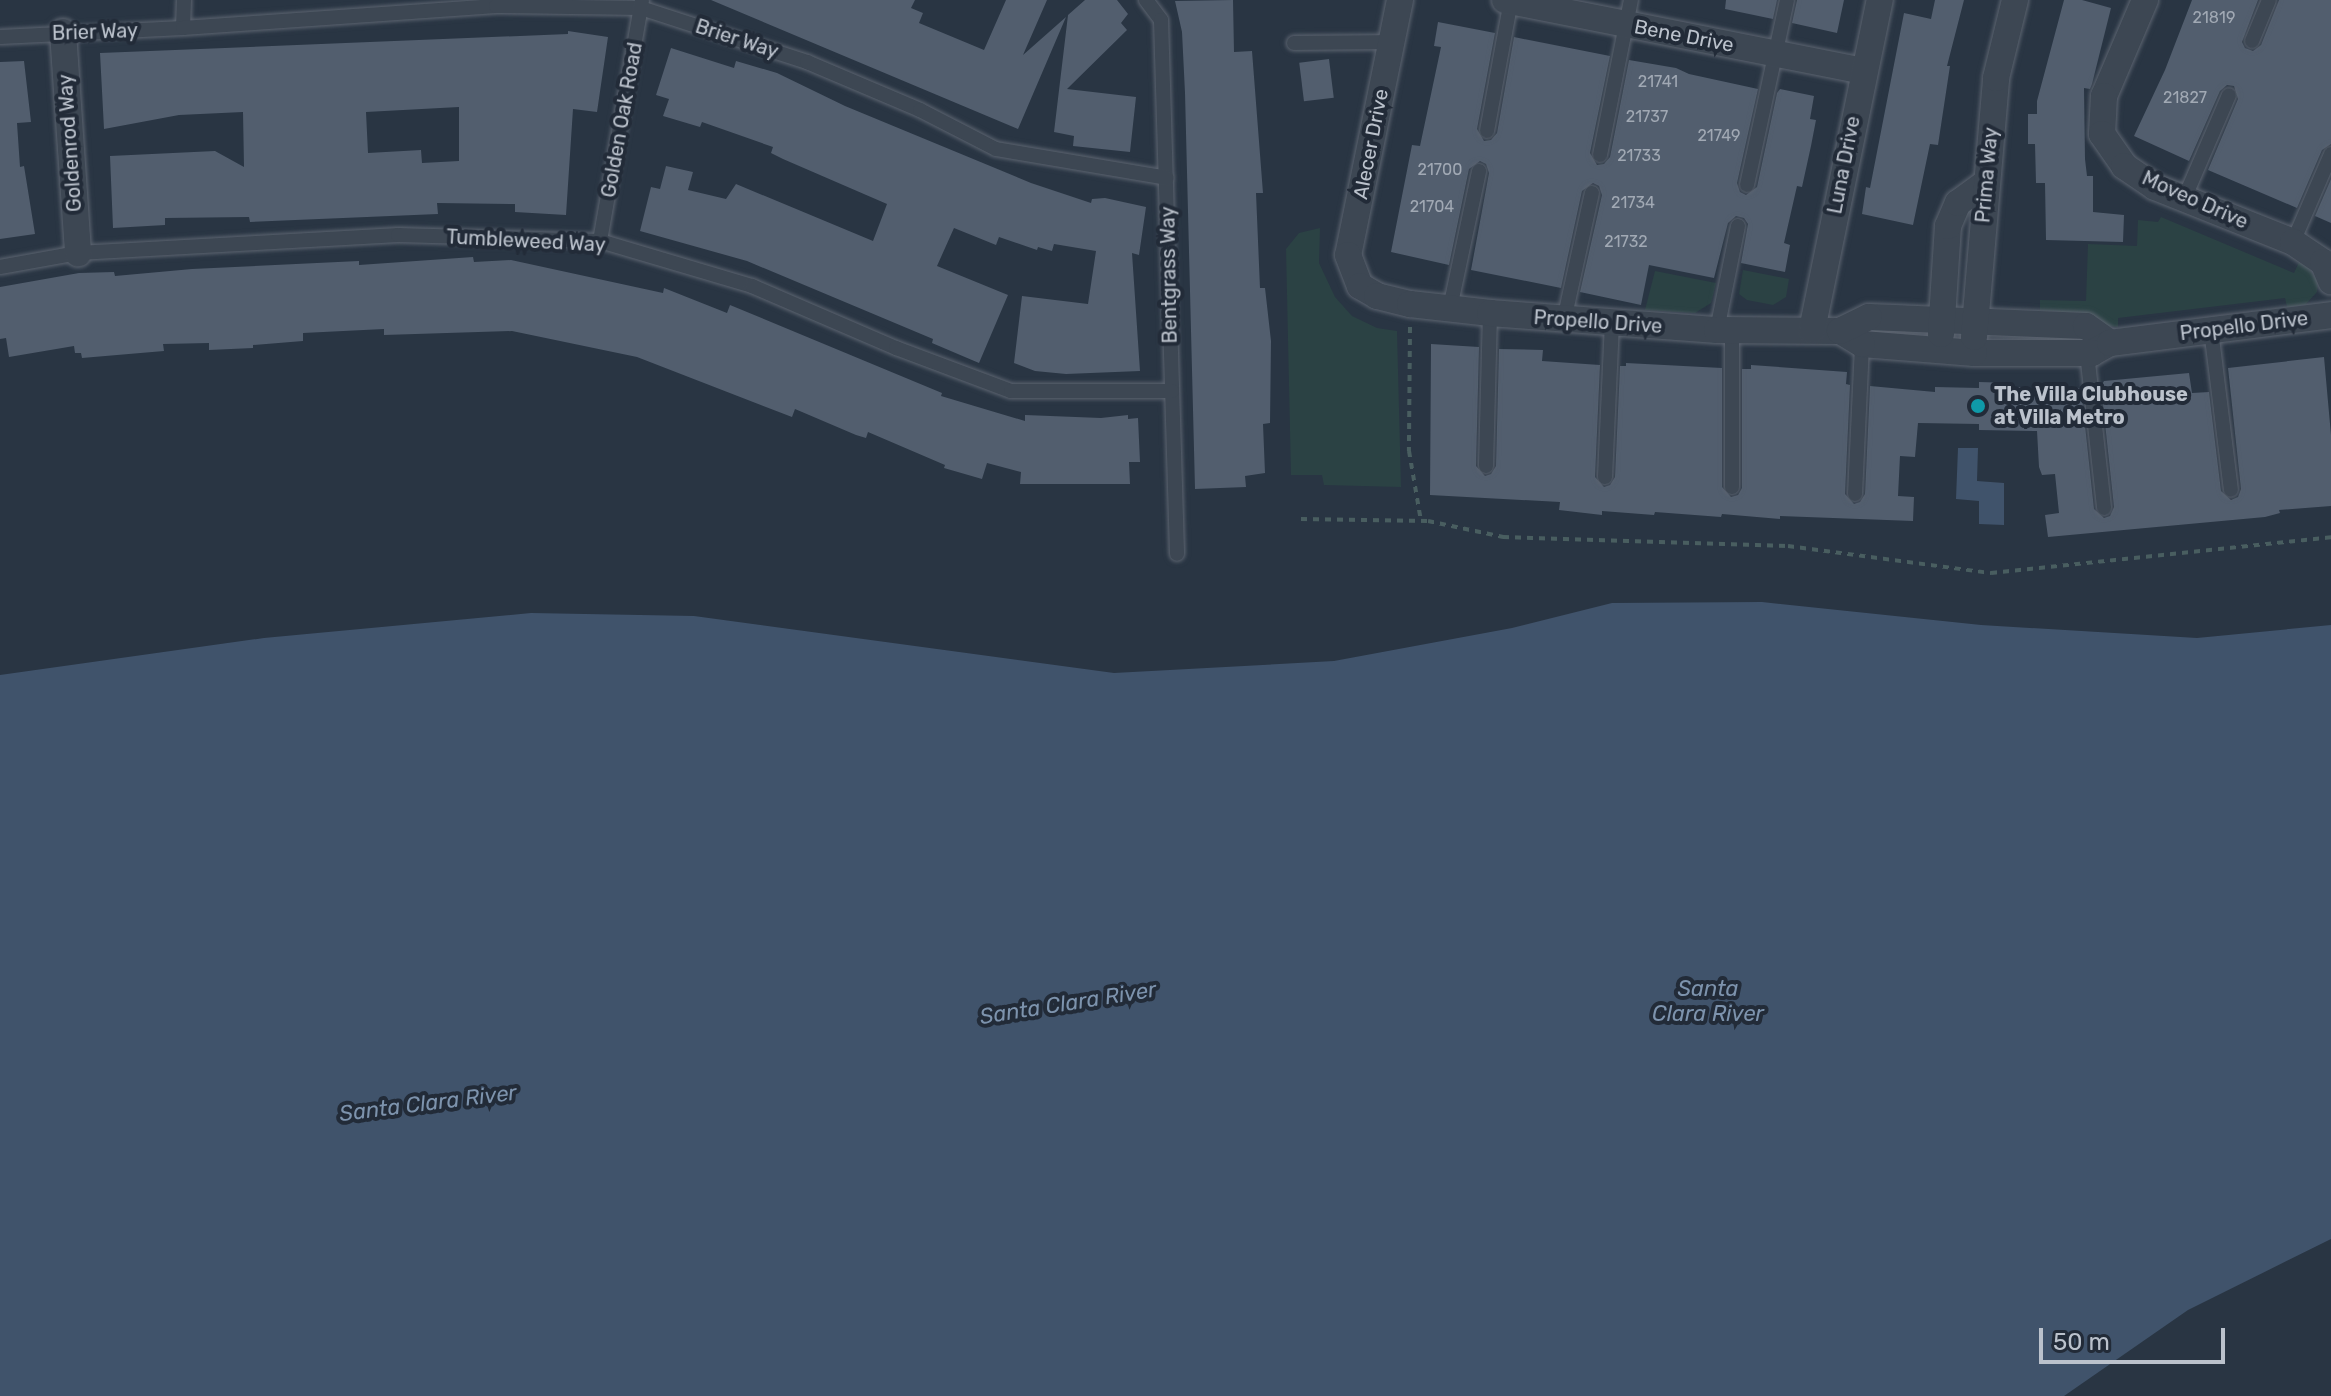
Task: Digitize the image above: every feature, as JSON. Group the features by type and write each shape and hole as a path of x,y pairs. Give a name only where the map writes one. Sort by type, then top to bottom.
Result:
{"street":[{"name":"Alecer Drive","path":"1360,286 1348,255 1400,0"},
{"name":"Bene Drive","path":"1509,0 1629,12 1775,54 1862,71"},
{"name":"Luna Drive","path":"1812,330 1862,71 1880,0"},
{"name":"Prima Way","path":"1974,353 1974,320 1996,78 2015,0"},
{"name":"Moveo Drive","path":"2145,0 2104,96 2102,134 2124,166 2155,187 2293,242 2323,262 2331,281"},
{"name":"Goldenrod Way","path":"63,32 78,253"},
{"path":"1941,351 1948,226 1958,203 1986,183"},
{"name":"Propello Drive","path":"1360,286 1377,296 1410,304 1490,313 1725,330 1812,330 1941,351 1974,353 2099,348 2331,315"},
{"name":"Propello Drive","path":"1851,338 1869,317 1941,318 2086,326 2099,348"}],"lane":[{"path":"183,28 184,0"},
{"name":"Bentgrass Way","path":"1146,0 1161,20 1177,554"},
{"path":"1487,131 1509,0"},
{"path":"1747,185 1787,0"},
{"path":"2252,41 2269,0"},
{"name":"Brier Way","path":"0,37 183,28 496,6 642,4 807,62 920,110 996,149 1167,178"},
{"name":"Golden Oak Road","path":"600,241 642,4"},
{"path":"1600,155 1629,12"},
{"path":"1294,43 1391,42"},
{"path":"2184,199 2229,95"},
{"path":"2293,242 2331,154"},
{"path":"1450,308 1479,171"},
{"path":"1564,320 1592,193"},
{"path":"1732,487 1725,330 1738,226"},
{"name":"Tumbleweed Way","path":"0,267 78,253 398,235 600,241 752,286 896,348 1011,391 1172,391"},
{"path":"1486,466 1490,313"},
{"path":"1605,477 1612,324"},
{"path":"2211,330 2231,490"},
{"path":"1851,338 1855,494"},
{"path":"2099,348 2104,508"}],"path":[{"path":"1410,304 1409,451 1421,521"},
{"path":"1301,519 1421,521 1489,536 1788,546 1991,573 2331,537"}],"green space":[{"path":"2161,217 2294,273 2299,262 2308,267 2318,282 2317,292 2305,305 2287,307 2285,298 2118,318 2118,327 2101,325 2079,314 2040,310 2040,300 2086,301 2088,244 2137,246 2138,220 2158,222"},
{"path":"1320,228 1319,263 1335,297 1352,316 1377,328 1397,331 1401,487 1324,485 1322,475 1291,475 1286,249 1299,233"},
{"path":"1743,270 1789,279 1786,297 1773,305 1747,300 1739,294"},
{"path":"1655,271 1716,283 1711,303 1695,313 1645,310"}],"water":[{"path":"1958,448 1978,448 1977,481 2004,483 2004,525 1979,524 1979,501 1956,499"},
{"name":"Santa Clara River","path":"1762,602 1981,625 2197,638 2331,625 2331,1239 2188,1310 2064,1396 0,1396 0,675 264,638 531,613 694,616 1114,673 1334,661 1512,628 1612,603"}],"building":[{"path":"711,0 915,0 911,8 923,13 919,23 984,50 1006,0 1047,0 1023,55 1066,17 1018,129"},
{"path":"1085,0 1117,0 1128,14 1121,23 1127,30 1067,89 1136,97 1130,152 1073,146 1074,136 1054,132 1068,15"},
{"path":"1233,0 1234,52 1252,51 1263,193 1256,193 1260,288 1265,288 1271,341 1270,423 1263,424 1265,473 1245,476 1246,487 1195,489 1185,93 1182,32 1175,1"},
{"path":"1726,0 1777,0 1773,19 1725,9"},
{"path":"1797,0 1844,0 1837,33 1792,23"},
{"path":"1935,0 1964,0 1947,66 1950,66 1938,145 1930,144 1913,225 1862,214 1866,187 1870,188 1904,13 1931,19"},
{"path":"2064,0 2082,0 2111,8 2092,84 2090,89 2084,88 2085,159 2087,176 2093,176 2093,212 2124,215 2123,242 2046,240 2045,183 2036,183 2035,144 2028,144 2028,114 2037,114 2037,101"},
{"path":"2192,0 2258,0 2242,42 2245,48 2253,51 2261,45 2279,0 2331,0 2331,144 2322,150 2297,208 2208,170 2238,99 2234,86 2227,85 2220,91 2189,161 2134,136 2165,70"},
{"path":"1438,22 1495,33 1477,129 1484,141 1491,140 1497,133 1514,37 1610,56 1590,153 1597,165 1604,164 1610,157 1629,60 1676,68 1689,74 1758,89 1737,183 1740,192 1746,195 1757,187 1777,93 1780,89 1814,96 1810,119 1816,120 1802,187 1797,186 1784,243 1790,245 1785,272 1741,263 1748,224 1744,218 1736,216 1728,223 1714,278 1649,265 1641,305 1580,292 1602,195 1599,186 1593,183 1582,191 1561,288 1471,270 1489,173 1486,164 1480,161 1469,169 1449,265 1391,252 1412,145 1420,146 1441,47 1434,46"},
{"path":"568,31 608,37 597,112 573,109 566,215 515,212 515,204 437,203 438,214 250,222 249,217 165,218 165,225 113,228 110,156 215,151 244,167 243,112 179,115 104,129 100,53 568,34","holes":["459,107 459,161 422,163 421,150 368,153 366,112"]},
{"path":"671,48 734,68 736,61 777,73 845,106 1031,183 1091,203 1092,199 1105,198 1146,207 1139,255 1132,253 1140,371 1066,374 1035,371 1014,363 1022,296 1088,304 1096,251 1054,244 1052,251 1038,247 1037,250 999,237 996,245 954,228 937,266 1008,295 979,363 932,343 933,339 747,261 640,231 651,187 660,189 666,166 693,172 688,190 726,199 736,184 873,241 887,204 771,153 773,147 702,122 700,127 663,116 669,99 656,95"},
{"path":"1329,59 1334,98 1304,101 1299,63"},
{"path":"24,61 31,122 17,123 20,167 24,166 35,234 0,239 0,62"},
{"path":"2331,179 2331,223 2315,216"},
{"path":"473,257 474,262 511,260 663,293 664,288 727,313 730,305 942,393 941,396 1025,421 1025,415 1101,418 1128,415 1128,419 1138,418 1140,462 1129,462 1130,484 1020,484 1021,472 987,463 982,479 944,468 945,465 868,432 866,438 856,435 795,409 792,417 637,357 512,331 384,335 384,329 303,333 303,341 253,345 253,348 209,350 209,343 163,344 164,351 82,358 81,353 75,353 74,346 9,357 6,338 0,339 0,287 79,273 114,272 115,276 192,269 359,261 359,265"},
{"path":"1431,344 1479,347 1476,466 1485,476 1491,474 1496,466 1499,349 1543,350 1542,361 1600,365 1595,477 1604,487 1610,485 1615,477 1620,366 1626,366 1626,363 1722,368 1722,487 1731,497 1738,495 1742,488 1742,369 1751,369 1751,365 1847,372 1846,384 1850,385 1845,494 1854,504 1860,502 1865,494 1870,386 1935,392 1935,387 1979,388 1979,382 2013,383 2013,387 2021,387 2021,392 2081,388 2094,509 2104,518 2110,516 2114,507 2101,386 2104,381 2189,373 2192,393 2209,392 2221,491 2231,500 2238,497 2241,489 2228,368 2324,357 2331,435 2331,506 2279,510 2280,513 2265,517 2048,537 2045,515 2059,513 2055,474 2042,475 2037,431 1979,430 1979,424 1918,423 1915,457 1900,456 1898,496 1914,497 1913,521 1780,516 1780,519 1722,514 1721,517 1655,512 1654,515 1602,511 1602,515 1559,510 1560,502 1430,495"}],"place":[{"name":"The Villa Clubhouse at Villa Metro","path":"1978,406"}]}
